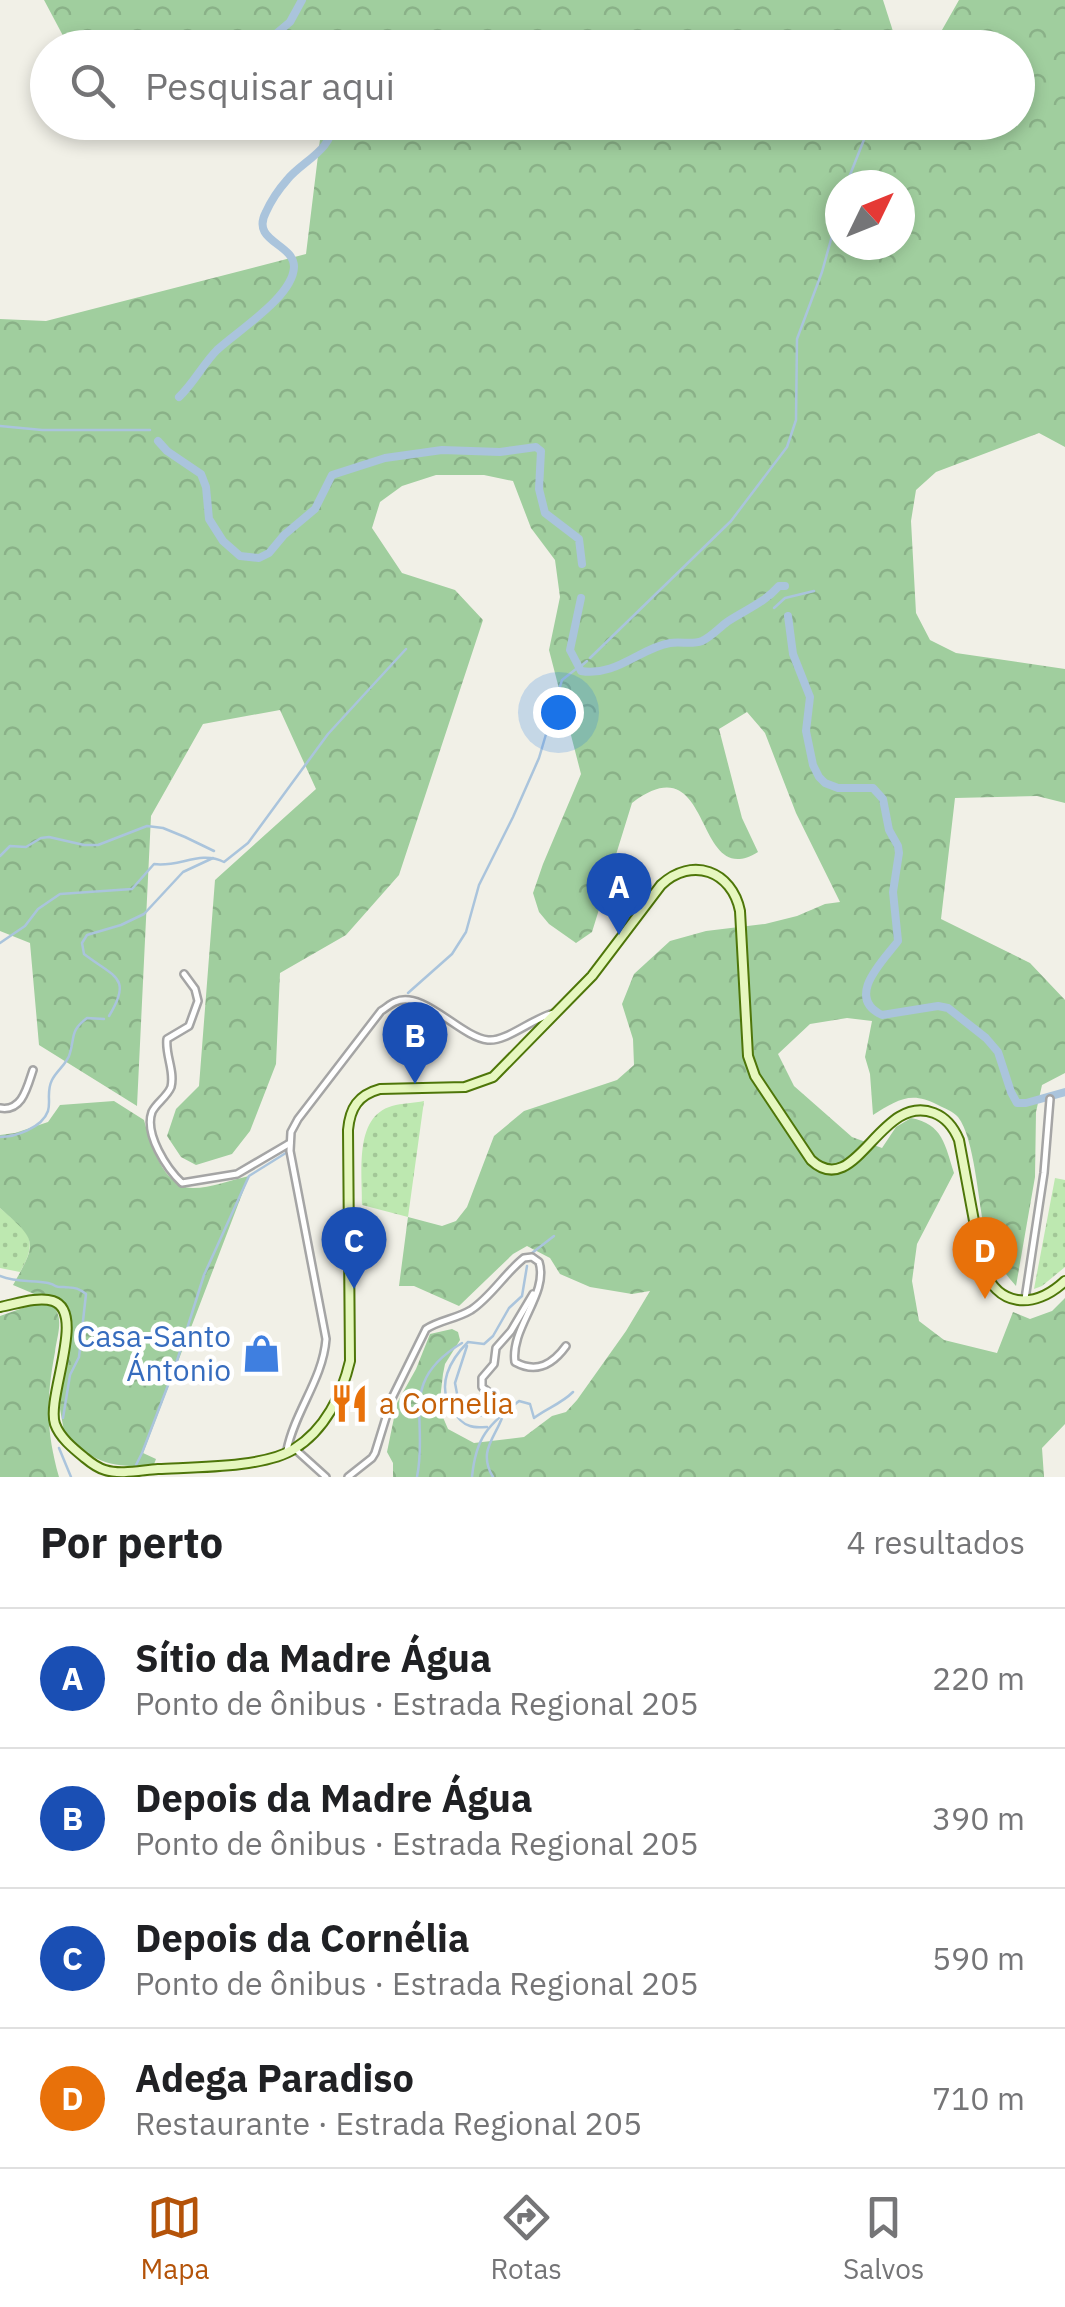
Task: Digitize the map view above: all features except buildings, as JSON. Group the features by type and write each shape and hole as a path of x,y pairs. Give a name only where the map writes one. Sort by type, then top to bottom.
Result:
{"main road":[{"path":"0,1306 43,1300 56,1302 64,1310 67,1332 54,1421 61,1436 96,1466 115,1472 230,1464 290,1452 332,1410 350,1361 351,1110 363,1096 380,1089 465,1086 500,1071 605,961 666,880 690,870 714,874 732,889 740,911 745,1036 751,1068 808,1155 822,1168 841,1169 900,1115 918,1110 941,1116 960,1140 988,1280 1002,1294 1024,1301 1043,1298 1065,1281"}],"street":[{"path":"184,974 198,1001 191,1023 168,1039 170,1088 153,1108 150,1121 167,1170 182,1183 237,1174 290,1143"},
{"path":"326,1477 290,1452 292,1433 322,1367 326,1339 290,1151 291,1132 382,1010 396,1001 420,1003 479,1038 494,1041 535,1019 556,1014"},
{"path":"0,1108 10,1109 20,1102 33,1070"},
{"path":"1024,1301 1044,1173 1050,1099"},
{"path":"348,1477 372,1458 392,1398 426,1330 436,1322 474,1308 526,1257 537,1260 541,1270 516,1339 516,1362 541,1367 558,1357 566,1346"},
{"path":"492,1395 482,1386 482,1378 494,1364 496,1348 535,1292"}],"green space":[{"path":"44,0 883,0 893,30 60,30"},
{"path":"959,0 1065,0 1065,447 1039,433 936,472 916,490 911,521 916,613 930,640 956,653 1065,669 1065,803 1037,796 955,798 941,919 1030,963 1065,1000 1065,1073 1042,1085 1036,1112 1035,1177 1016,1286 987,1240 972,1155 958,1117 919,1098 896,1102 873,1115 865,1057 872,1021 847,1018 810,1024 778,1054 794,1086 852,1137 882,1148 896,1127 911,1118 930,1125 945,1145 954,1173 917,1244 912,1281 919,1321 944,1340 997,1353 1013,1312 1030,1319 1052,1311 1065,1298 1065,1424 1042,1448 1044,1477 393,1477 393,1463 387,1452 397,1403 430,1334 452,1329 458,1332 460,1340 443,1374 439,1408 448,1429 474,1443 524,1437 552,1416 566,1412 577,1400 650,1291 632,1294 590,1287 560,1274 550,1258 527,1246 513,1254 459,1306 414,1286 399,1286 408,1217 442,1226 456,1221 467,1207 494,1136 524,1111 617,1080 634,1065 633,1039 622,1004 634,974 670,941 706,931 765,924 840,902 796,813 765,733 747,712 719,729 742,818 758,852 737,859 722,853 691,802 677,790 659,789 632,803 592,932 576,943 549,924 539,912 533,893 581,774 549,650 560,597 555,560 531,528 513,481 484,475 436,475 402,486 380,502 372,528 402,573 455,590 483,620 399,875 346,935 280,973 276,1064 250,1131 232,1154 196,1165 181,1157 167,1136 176,1109 199,1086 215,880 316,789 280,710 203,724 151,816 137,1106 39,1045 30,943 0,931 0,319 46,321 306,254 320,140 1035,140 1035,30 942,30"},
{"path":"114,1101 144,1120 160,1163 183,1186 207,1187 249,1176 143,1453 156,1459 153,1467 106,1462 65,1437 60,1409 72,1325 69,1311 59,1299 13,1285 27,1259 30,1242 0,1208 0,1135 48,1122 60,1105"},
{"path":"424,1101 408,1217 362,1205 363,1148 371,1122 392,1106"},
{"path":"1055,1178 1065,1180 1065,1267 1034,1289"},
{"path":"0,1208 30,1242 20,1272 0,1268"},
{"path":"40,1302 54,1307 59,1317 49,1415 59,1477 0,1477 0,1316"}],"waterway":[{"path":"280,30 290,22 302,0"},
{"path":"179,397 217,350 263,313 291,278 292,259 268,236 263,222 284,184 328,140"},
{"path":"852,170 864,140"},
{"path":"590,658 731,521 787,447 796,420 797,339 825,260"},
{"path":"0,426 150,430"},
{"path":"158,441 201,474 209,519 223,541 240,556 259,558 315,509 332,475 385,458 442,450 500,452 536,447 541,451 539,489 545,513 579,539 582,564"},
{"path":"581,598 570,650 581,671 594,672 659,646 702,641 779,586 785,586"},
{"path":"774,608 785,598 814,591"},
{"path":"788,616 793,654 810,697 806,731 813,765 825,783 838,788 873,788 883,799 889,830 898,846 893,892 898,941 871,978 866,999 882,1015 938,1006 948,1008 998,1052 1017,1103 1065,1092"},
{"path":"0,943 60,894 132,889 154,864 198,858 224,862 248,843 328,734 406,649"},
{"path":"580,667 587,661"},
{"path":"408,993 452,954 466,932 479,885 539,758 562,680 576,669"},
{"path":"0,856 10,846 26,847 41,838 98,845 147,826 163,828 214,851"},
{"path":"109,1016 120,985 111,973 84,954 82,943 87,935 144,914 183,872 213,858"},
{"path":"0,1137 27,1130 45,1117 50,1084 69,1057 75,1030 87,1018 104,1019"},
{"path":"136,1465 175,1367 204,1275 249,1176 289,1151"},
{"path":"532,1253 554,1236"},
{"path":"487,1427 467,1425 455,1414 445,1391 447,1373 468,1342 484,1344 493,1336 509,1308 522,1296 527,1266"},
{"path":"0,1276 75,1288 86,1294 79,1357 70,1375 63,1418"},
{"path":"417,1477 422,1387 429,1372 462,1343"},
{"path":"467,1346 455,1383 459,1404 474,1416 501,1414"},
{"path":"472,1477 480,1442 508,1410 519,1401 530,1404 534,1418 573,1392"},
{"path":"493,1477 487,1453 502,1418"},
{"path":"59,1448 71,1477"}],"place":[{"name":"Sítio da Madre Água","path":"619,935"},
{"name":"Depois da Madre Água","path":"415,1084"},
{"name":"Depois da Cornélia","path":"354,1289"},
{"name":"Adega Paradiso","path":"985,1299"},
{"name":"Casa-Santo Ántonio","path":"261,1354"},
{"name":"a Cornelia","path":"349,1404"}]}
